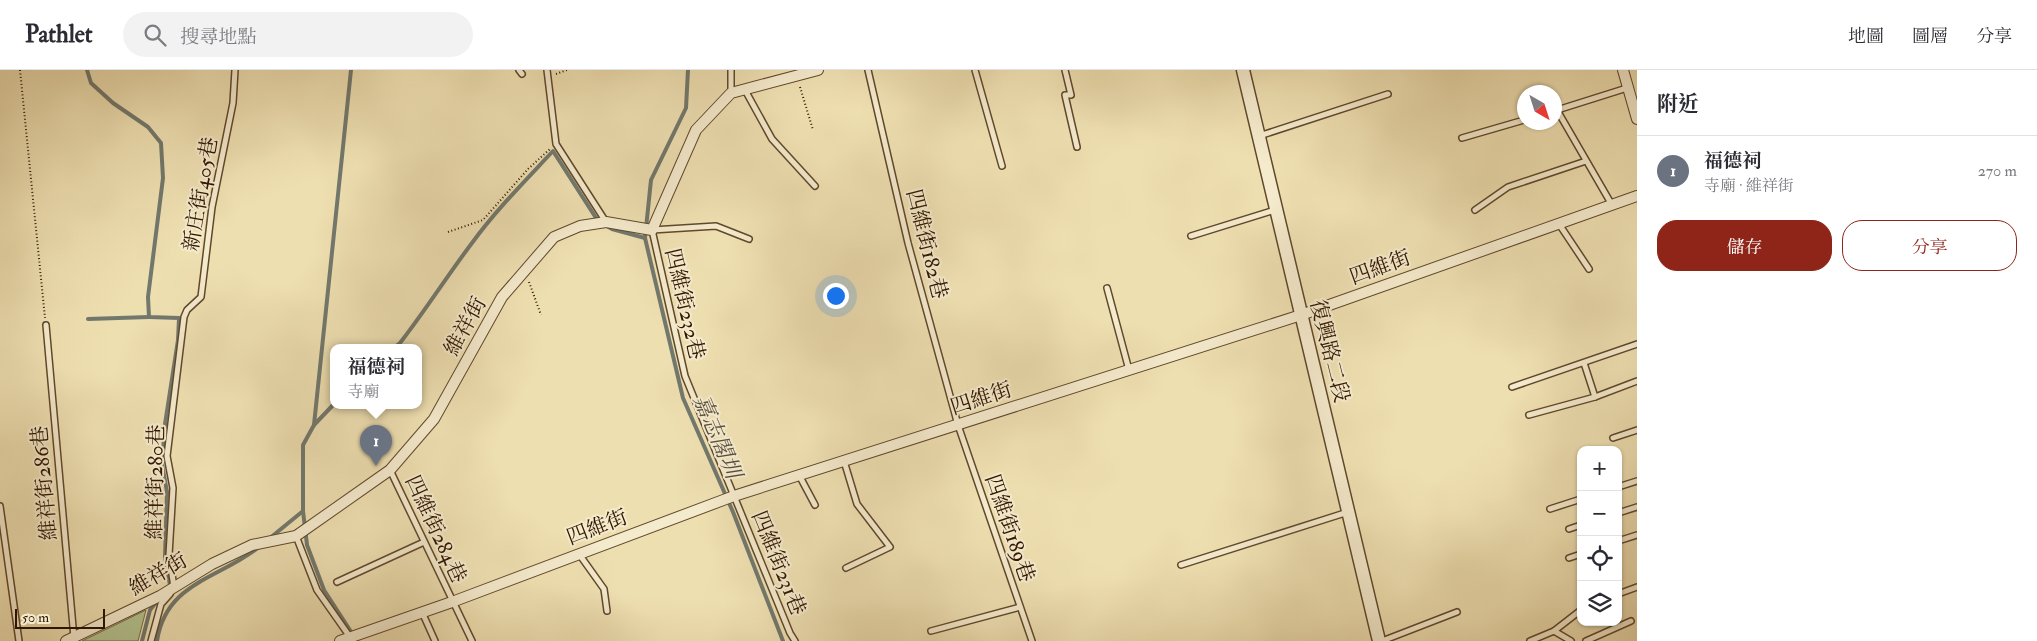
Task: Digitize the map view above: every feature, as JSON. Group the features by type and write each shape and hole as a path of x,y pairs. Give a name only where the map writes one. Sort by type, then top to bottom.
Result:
{"street":[{"path":"652,230 696,130 731,93 818,70"},
{"name":"復興路二段","path":"1243,70 1275,210 1381,641"},
{"path":"1623,70 1637,119"},
{"name":"四維街","path":"340,641 452,602 734,496 1301,315 1637,196"},
{"name":"維祥街","path":"70,640 175,588 212,564 252,545 296,536 390,470 434,419 502,297 554,237 580,226 606,222 652,230"}],"lane":[{"name":"新庄街405巷","path":"184,317 187,310 201,296 212,207 233,103 235,70"},
{"path":"547,70 556,144 606,222"},
{"path":"731,70 731,93"},
{"name":"四維街182巷","path":"868,70 908,243 958,425"},
{"path":"975,70 1002,166"},
{"path":"1065,70 1071,95 1065,95 1076,147"},
{"path":"1562,109 1627,88"},
{"path":"745,90 772,139 815,186"},
{"path":"1258,136 1388,94"},
{"path":"1562,121 1612,205"},
{"path":"1462,138 1517,122"},
{"path":"1475,210 1508,187 1586,161"},
{"path":"1191,236 1275,210"},
{"path":"1558,223 1589,269"},
{"path":"652,230 716,226 749,239"},
{"name":"四維街232巷","path":"652,230 684,376 734,496"},
{"path":"1106,288 1129,370"},
{"name":"維祥街280巷","path":"175,588 169,554 173,488 167,456 184,317"},
{"name":"維祥街286巷","path":"46,325 70,640"},
{"path":"1512,387 1637,344"},
{"path":"1584,363 1595,397"},
{"path":"1529,415 1595,397 1637,381"},
{"name":"四維街189巷","path":"958,425 1032,641"},
{"path":"1613,438 1637,430"},
{"path":"844,461 857,504 890,547 846,568"},
{"name":"四維街284巷","path":"390,470 472,641"},
{"path":"799,474 815,505"},
{"path":"1622,486 1637,481"},
{"name":"四維街231巷","path":"734,496 790,633 795,641"},
{"path":"1550,509 1577,500"},
{"path":"0,506 19,641"},
{"path":"1622,512 1637,507"},
{"path":"1181,565 1349,512"},
{"path":"1569,529 1577,526"},
{"path":"1622,540 1637,535"},
{"path":"296,536 317,590 350,637"},
{"path":"337,582 424,542"},
{"path":"579,554 604,589 607,612"},
{"path":"1569,558 1577,555"},
{"path":"1622,593 1637,587"},
{"path":"151,641 161,604 175,588"},
{"path":"931,631 1020,607"},
{"path":"422,612 435,641"},
{"path":"1381,641 1456,612"},
{"path":"1530,641 1554,631 1577,613"},
{"path":"1586,641 1631,621"},
{"path":"1554,631 1571,641"}],"path":[{"path":"20,70 46,325"},
{"path":"548,77 567,70"},
{"path":"796,76 813,130"},
{"path":"448,232 483,220 528,168 556,144"},
{"path":"524,271 541,316"}],"green space":[{"path":"146,610 138,641 82,641"}],"waterway":[{"path":"87,70 91,83 113,103 148,127 161,143 163,178 148,297 149,317 179,318 178,340 165,424 162,464 167,492 165,557 170,585 167,589"},
{"path":"314,425 351,70"},
{"name":"嘉志閣圳","path":"688,70 686,108 651,180 645,238 683,398 733,512 783,641"},
{"path":"399,344 481,231 553,151 599,220"},
{"path":"607,226 645,238"},
{"path":"88,319 149,317"},
{"path":"330,408 314,425 303,445 303,511 307,545 324,590 357,641"},
{"path":"270,538 303,511"},
{"path":"157,641 162,621 171,606 183,594 196,584 244,558 259,547"},
{"path":"142,641 150,610 158,600"}],"place":[{"name":"福德祠","path":"376,466"}]}
